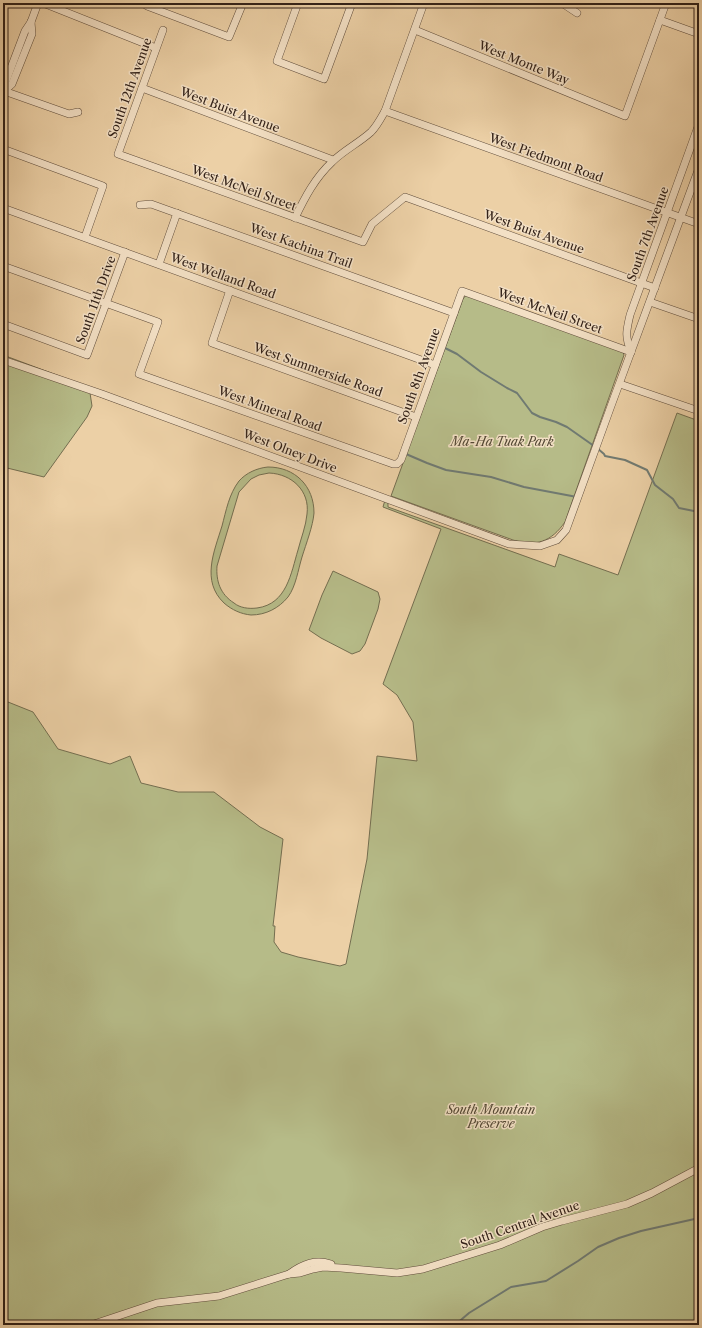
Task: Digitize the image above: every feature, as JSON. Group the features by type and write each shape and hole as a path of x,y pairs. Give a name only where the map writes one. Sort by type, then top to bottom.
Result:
{"street":[{"path":"38,3 31,22 25,31 25,40 6,81 4,92 69,114 78,112"},
{"path":"43,3 156,48"},
{"path":"147,4 229,37 243,3"},
{"path":"298,3 277,61 324,79 352,3"},
{"path":"295,218 314,183 333,160 376,127 385,111 424,3"},
{"path":"562,3 577,13"},
{"path":"666,3 660,20 699,34"},
{"name":"West Monte Way","path":"415,30 625,116 660,20"},
{"name":"South 12th Avenue","path":"118,154 156,48 164,30"},
{"name":"West Buist Avenue","path":"142,88 333,160"},
{"name":"West Piedmont Road","path":"385,111 667,214 699,224"},
{"name":"South 7th Avenue","path":"631,352 626,340 626,330 630,315 699,124"},
{"path":"3,149 103,186 85,238"},
{"name":"West McNeil Street","path":"118,154 363,242"},
{"name":"South 7th Avenue","path":"566,530 699,168"},
{"name":"West Buist Avenue","path":"363,242 372,224 405,198 655,288"},
{"name":"West Kachina Trail","path":"140,205 151,204 454,313"},
{"name":"West Welland Road","path":"3,208 435,365"},
{"path":"159,264 177,213"},
{"name":"South 11th Drive","path":"3,324 88,355 125,252"},
{"path":"3,266 106,303"},
{"name":"West Summerside Road","path":"230,290 212,343 416,417"},
{"name":"West McNeil Street","path":"462,290 631,352"},
{"name":"South 8th Avenue","path":"393,464 397,464 401,460 462,290"},
{"path":"650,302 699,319"},
{"name":"West Mineral Road","path":"106,303 158,322 139,374 393,464"},
{"name":"West Olney Drive","path":"3,360 204,430 509,544 540,546 557,540 566,530"},
{"path":"620,384 699,411"},
{"name":"South Central Avenue","path":"91,1325 157,1303 220,1296 290,1274 319,1268 341,1268 397,1273 423,1269 500,1245 555,1223 627,1204 652,1193 699,1168"}],"green space":[{"name":"Ma-Ha Tuak Park","path":"466,295 623,352 624,355 565,522 554,534 536,543 513,540 391,496 463,299"},
{"name":"South Mountain Preserve","path":"3,355 388,499 388,507 555,567 559,554 618,575 677,413 699,421 699,1325 3,1325 3,700 33,712 58,749 110,764 130,756 141,783 178,792 214,792 260,827 283,839 273,926 275,926 274,942 281,952 340,966 346,964 367,859 377,756 417,761 413,722 397,695 383,684 441,529 383,507 385,500 90,393 92,406 87,417 44,477 3,467"},
{"path":"268,467 287,470 301,480 311,494 314,513 311,529 291,593 276,608 262,614 251,615 240,613 224,603 217,594 213,585 211,566 228,503 233,491 239,481 245,476 252,471","holes":["269,473 277,474 292,480 298,485 306,498 307,514 305,528 290,577 281,594 267,605 257,608 242,607 236,605 225,596 218,582 217,566 239,492 251,479 259,475"]},
{"path":"333,571 378,592 380,599 378,609 365,644 360,651 352,654 309,630"}],"waterway":[{"path":"443,347 457,354 481,372 517,393 532,413 567,427 594,446"},
{"path":"597,448 605,456 625,460 647,470 655,485 673,499 679,508 699,512"},
{"path":"406,454 446,470 491,477 524,487 577,497"},
{"path":"455,1325 469,1313 511,1287 546,1281 598,1247 641,1231 699,1218"}]}
